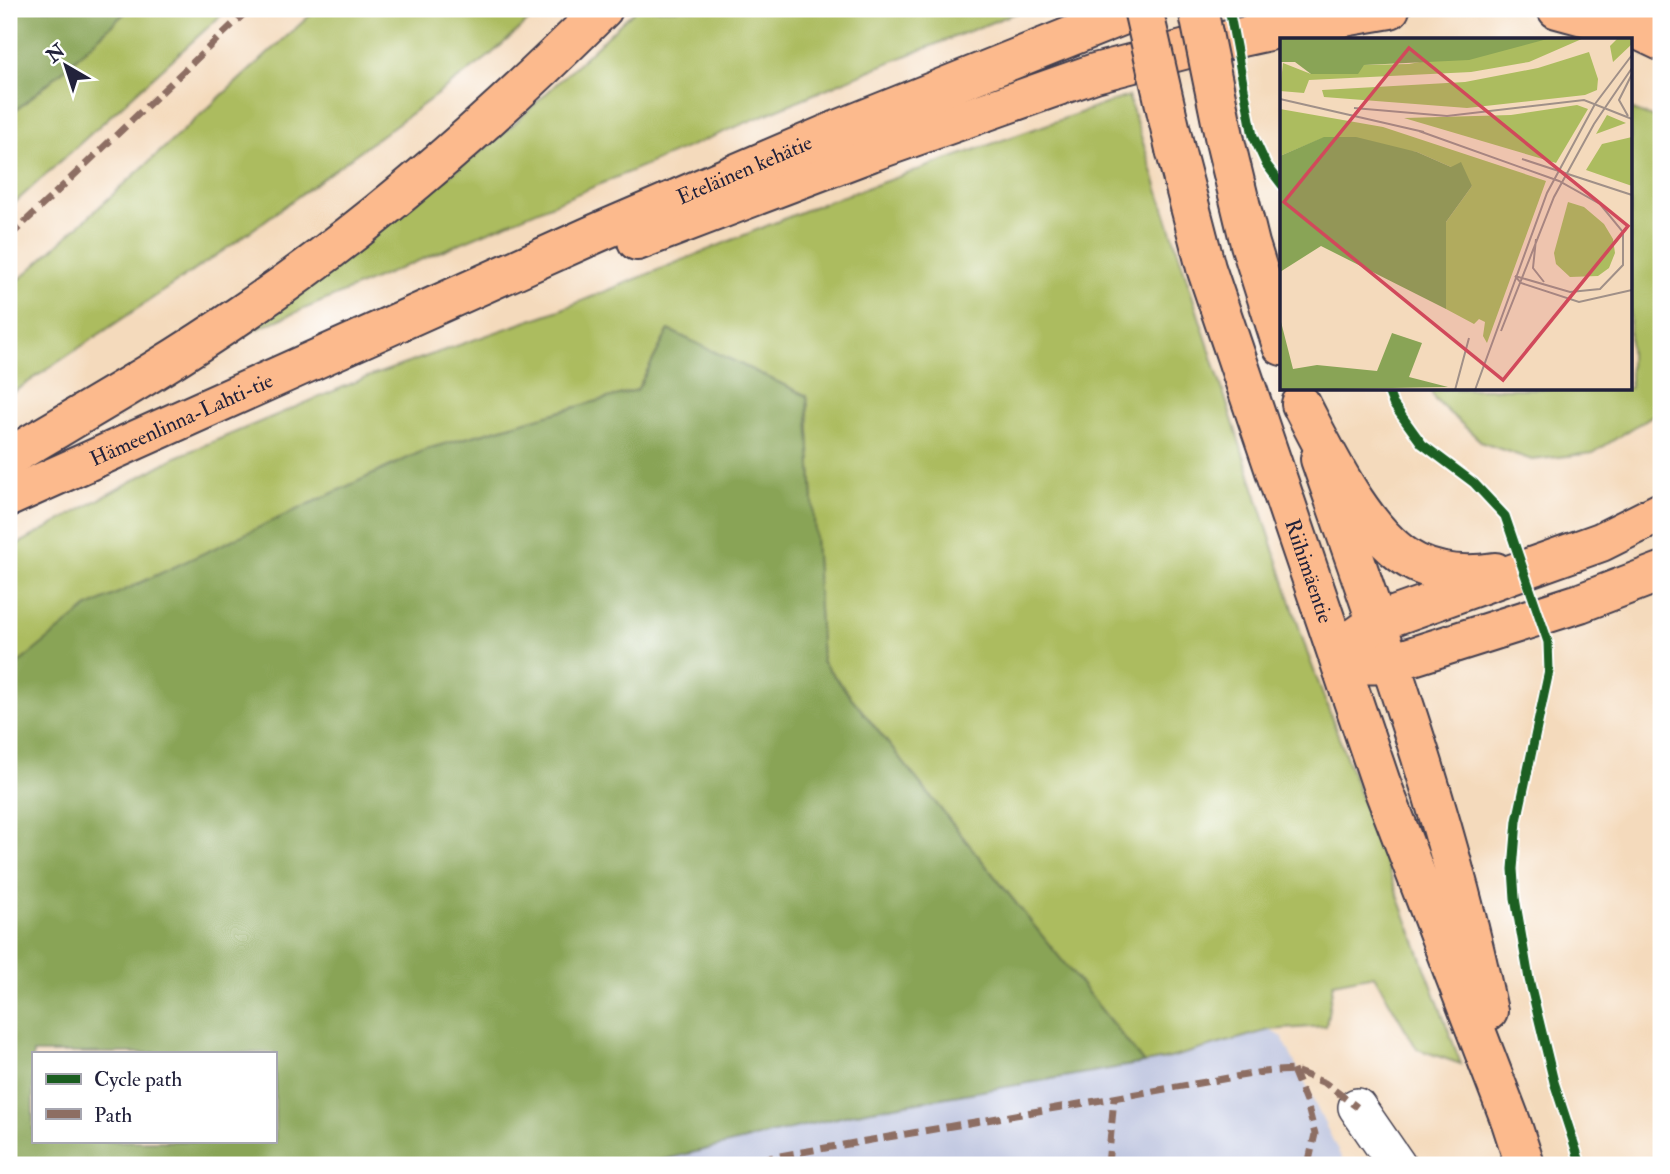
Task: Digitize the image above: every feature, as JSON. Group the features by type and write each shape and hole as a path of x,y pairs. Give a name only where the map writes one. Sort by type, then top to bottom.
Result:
{"main road":[{"path":"9,457 167,363 318,259 482,123 549,63 603,9"},
{"name":"Riihimäentie","path":"1141,9 1206,268 1401,841 1511,1122 1525,1165"},
{"name":"Eteläinen kehätie","path":"355,343 597,233 830,133 1141,9"},
{"path":"1198,9 1225,141 1250,244 1280,340"},
{"path":"355,343 713,214 871,152 1096,74 1187,48 1390,9"},
{"path":"1557,9 1642,32 1661,41"},
{"name":"Hämeenlinna-Lahti-tie","path":"9,497 355,343"},
{"path":"1298,396 1349,492 1394,548 1417,563 1462,575 1492,573 1558,558"},
{"name":"Riihimäentie","path":"1298,396 1391,663 1425,772 1480,975 1511,1122"},
{"path":"1661,512 1601,542 1377,622 1352,640 1339,655 1356,664 1372,666 1391,663 1580,603 1661,572"}],"street":[{"path":"1357,1107 1397,1165"}],"shaded area":[{"path":"1269,1030 1282,1037 1345,1165 641,1165 866,1111 1170,1058"}],"green space":[{"path":"9,9 129,9 9,116"},
{"path":"129,9 228,9 9,208 9,116"},
{"path":"317,9 542,9 488,57 233,244 9,395 9,289"},
{"path":"636,9 1026,9 885,64 240,336 502,135"},
{"path":"1128,96 1307,652 1461,1064 1417,1049 1374,975 1333,983 1326,1026 1269,1030 1144,1063 822,661 807,396 668,331 637,390 427,449 9,673 9,549 174,458 365,378 562,309 818,205"},
{"path":"1632,110 1652,117 1661,126 1661,410 1593,453 1532,460 1483,443 1435,400 1430,390 1632,390"},
{"path":"669,330 807,396 822,661 1144,1063 866,1111 641,1165 9,1165 9,671 88,607 427,449 637,390"}],"marked path":[{"path":"9,237 249,9"},
{"path":"1293,1070 1308,1107 1315,1134 1308,1165"},
{"path":"739,1165 1263,1072 1293,1070 1325,1083 1357,1107"},
{"path":"1108,1165 1114,1098"}],"cycle path":[{"path":"1229,9 1253,136 1266,164 1280,182"},
{"path":"1388,390 1393,404 1422,444 1474,483 1505,516 1548,642 1549,671 1517,821 1513,869 1515,898 1529,979 1554,1082 1581,1165"}]}
